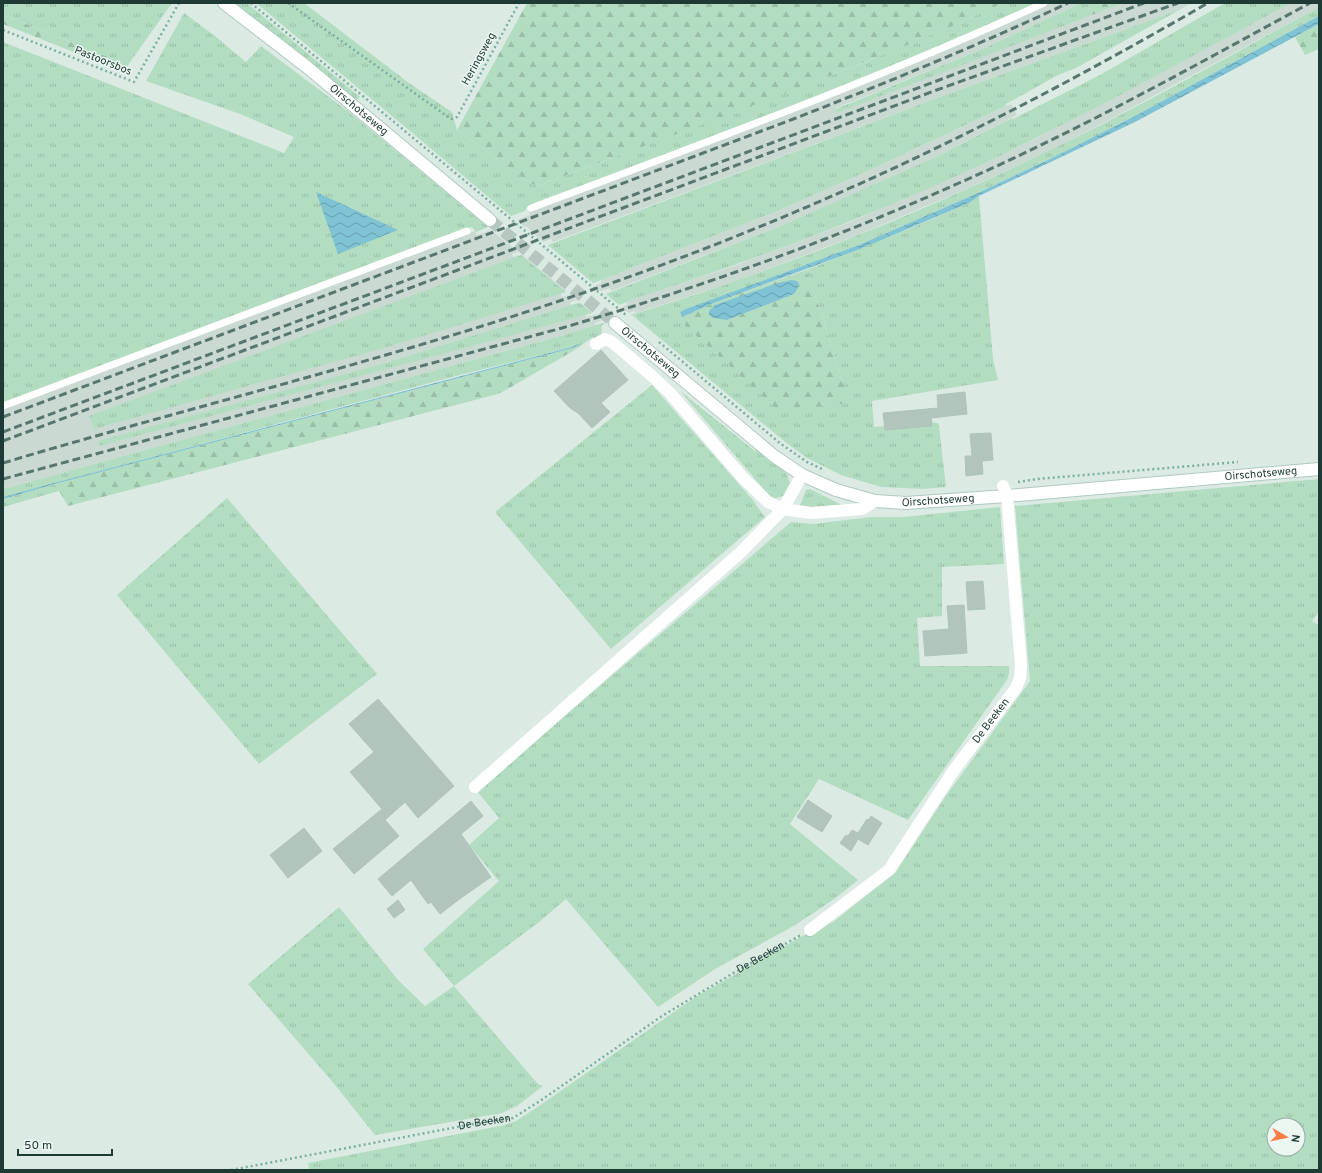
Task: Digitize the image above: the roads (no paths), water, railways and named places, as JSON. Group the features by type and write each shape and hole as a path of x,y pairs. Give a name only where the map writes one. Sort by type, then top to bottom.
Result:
{"street":[{"name":"Oirschotseweg","path":"224,3 307,67 490,220"},
{"name":"Oirschotseweg","path":"615,323 774,456 802,475 836,490 874,501 906,503 1005,491 1319,470"},
{"path":"596,344 601,340 609,340 641,365 670,393 744,478 768,502 783,509 811,513 862,509 874,501"},
{"path":"475,787 741,552 783,509 802,475"},
{"name":"De Beeken","path":"810,930 889,870 954,770 1016,688 1020,678 1021,666 1005,491"}],"lane":[{"path":"531,208 878,75 981,32 1044,3"},
{"path":"3,406 467,232"}],"water":[{"path":"1319,16 1319,24 1135,122 979,196 969,203 860,249 714,303 682,317 680,312 686,309 859,245 978,193 1050,159 1133,117"},
{"path":"316,192 398,230 338,254"},
{"path":"792,280 797,281 799,284 794,294 727,320 713,318 709,315 709,311 715,305 778,283"},
{"path":"578,344 579,345 573,348 3,499 3,497 54,483 572,347"}],"tunnel":[{"path":"490,220 615,323"}],"railway":[{"path":"3,417 796,118 933,63 1068,3"},
{"path":"3,432 1144,3"},
{"path":"3,441 934,91 1178,3"},
{"path":"3,463 73,442 355,364 495,322 672,261 831,197 934,149 1070,80 1208,3"},
{"path":"3,479 562,328 663,297 813,244 1004,163 1136,97 1310,3"}]}
